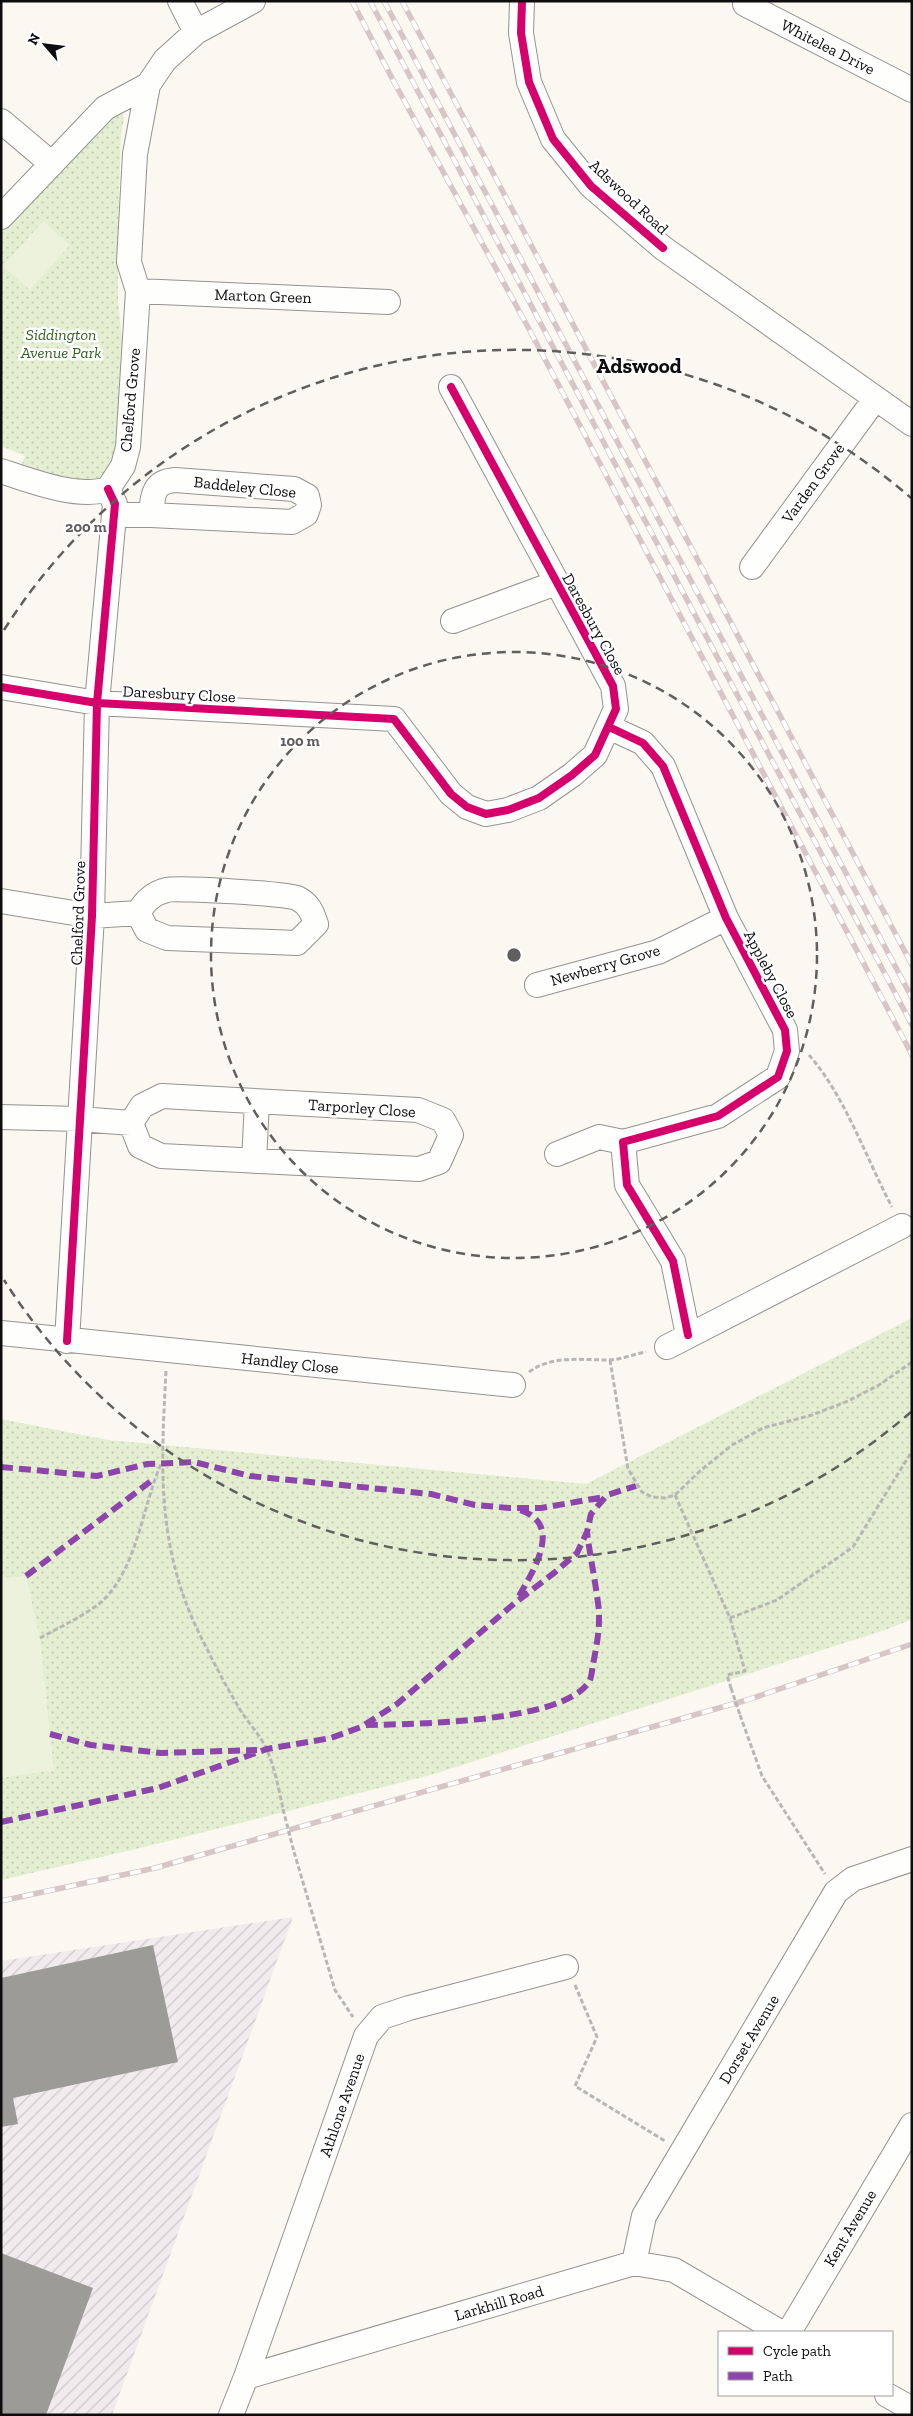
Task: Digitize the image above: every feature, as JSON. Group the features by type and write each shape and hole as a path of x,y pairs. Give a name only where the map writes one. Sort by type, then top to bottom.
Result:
{"street":[{"path":"180,1 196,32"},
{"path":"1,217 105,108 148,85 165,60 196,32 253,1"},
{"name":"Adswood Road","path":"522,1 521,34 529,82 553,139 592,186 663,248 912,424"},
{"name":"Whitelea Drive","path":"745,4 911,88"},
{"name":"Chelford Grove","path":"67,1341 92,916 97,703 115,504 108,489 124,466 128,447 138,291 129,262 135,154 148,85"},
{"path":"1,121 52,164"},
{"name":"Marton Green","path":"138,291 388,302"},
{"name":"Daresbury Close","path":"1,687 97,703 394,720 451,794 467,808 486,814 508,810 538,798 572,775 595,755 616,709 613,686 451,387"},
{"name":"Varden Grove","path":"752,568 875,399"},
{"path":"1,471 77,492 92,493 108,489"},
{"name":"Baddeley Close","path":"114,515 292,522 300,520 306,514 309,505 307,496 294,489 175,480 160,483 155,488 151,515"},
{"path":"453,621 556,583"},
{"name":"Appleby Close","path":"557,1154 598,1137 623,1142 718,1116 778,1078 787,1051 785,1030 726,918 663,766 642,743 609,727"},
{"path":"167,890 262,893 295,896 310,906 316,924 297,943 167,938 147,930 138,913 146,899 167,890"},
{"path":"1,901 92,916 138,913"},
{"name":"Newberry Grove","path":"537,985 658,952 726,918"},
{"name":"Tarporley Close","path":"162,1096 257,1102 418,1110 443,1120 452,1135 439,1162 419,1169 160,1156 140,1146 131,1124 142,1106 162,1096"},
{"path":"254,1161 257,1102"},
{"path":"1,1118 80,1119 131,1124"},
{"path":"623,1142 627,1185 673,1261 688,1335"},
{"path":"667,1347 902,1226"},
{"name":"Handley Close","path":"1,1333 513,1385"},
{"name":"Dorset Avenue","path":"634,2263 644,2216 836,1892 854,1879 912,1859"},
{"name":"Athlone Avenue","path":"246,2378 366,2036 382,2018 409,2008 566,1967"},
{"name":"Kent Avenue","path":"790,2331 912,2125"},
{"name":"Larkhill Road","path":"246,2378 634,2263 674,2270 778,2331"},
{"path":"231,2415 246,2378"},
{"path":"890,2396 912,2409"}],"path":[{"path":"787,1039 800,1045 823,1072 858,1134 872,1169 902,1226"},
{"path":"513,1385 540,1364 577,1358 610,1360 667,1347"},
{"path":"167,1350 161,1464 165,1519 174,1566 185,1600 200,1635 238,1706 267,1749 335,1990 366,2036"},
{"path":"610,1360 628,1469 636,1486 642,1492 652,1497 665,1498 675,1494 732,1445 764,1428 812,1415 848,1402 879,1385 912,1362"},
{"path":"730,1618 778,1600 853,1547 912,1451"},
{"path":"40,1638 101,1602 114,1586 130,1558 150,1489 161,1464"},
{"path":"675,1494 730,1618 745,1672 727,1676 755,1760 762,1776 836,1892"},
{"path":"566,1967 597,2038 575,2086 682,2152"}],"shaded area":[{"path":"293,1917 112,2415 1,2415 1,1961"}],"green space":[{"name":"Siddington Avenue Park","path":"119,113 122,113 124,118 121,135 118,225 118,300 122,340 115,458 102,479 87,484 20,469 25,456 1,446 1,233 100,128"},
{"path":"43,221 70,245 30,290 3,266"},
{"path":"912,1318 912,1619 885,1630 431,1775 140,1848 1,1880 1,1419 108,1440 586,1484"},
{"path":"26,1576 40,1638 54,1770 1,1778 1,1578"}],"building":[{"path":"153,1945 178,2062 13,2098 18,2124 1,2127 1,1978"},
{"path":"1,2253 93,2288 46,2415 1,2415"}],"railway":[{"path":"352,1 394,82 529,329 912,1055"},
{"path":"370,1 912,1025"},
{"path":"384,1 912,998"},
{"path":"402,1 912,965"},
{"path":"1,1901 155,1868 747,1700 912,1644"}],"marked path":[{"path":"1,1467 97,1476 147,1464 194,1462 250,1476 431,1494 475,1505 509,1508 541,1508 604,1497"},
{"path":"26,1576 155,1478"},
{"path":"1,1822 158,1788 267,1749 331,1738 361,1727 397,1704 516,1602 577,1553 587,1532 591,1514 607,1495 636,1486"},
{"path":"519,1596 537,1561 543,1537 540,1526 533,1517 520,1510"},
{"path":"366,1725 417,1724 485,1719 549,1706 574,1696 590,1680 599,1626 598,1603 587,1532"},
{"path":"50,1734 91,1745 161,1753 257,1750"}],"cycle path":[{"path":"522,1 521,33 529,82 553,139 591,186 663,248"},
{"path":"1,687 97,703 394,719 451,794 467,807 486,814 508,810 539,798 572,775 595,755 616,709 613,686 451,387"},
{"path":"67,1341 92,916 97,703 115,504 108,489"},
{"path":"609,727 643,743 663,766 726,918 785,1030 787,1051 778,1077 718,1116 623,1142 627,1185 673,1261 688,1335"}],"district":[{"name":"Adswood","path":"639,365"}]}
